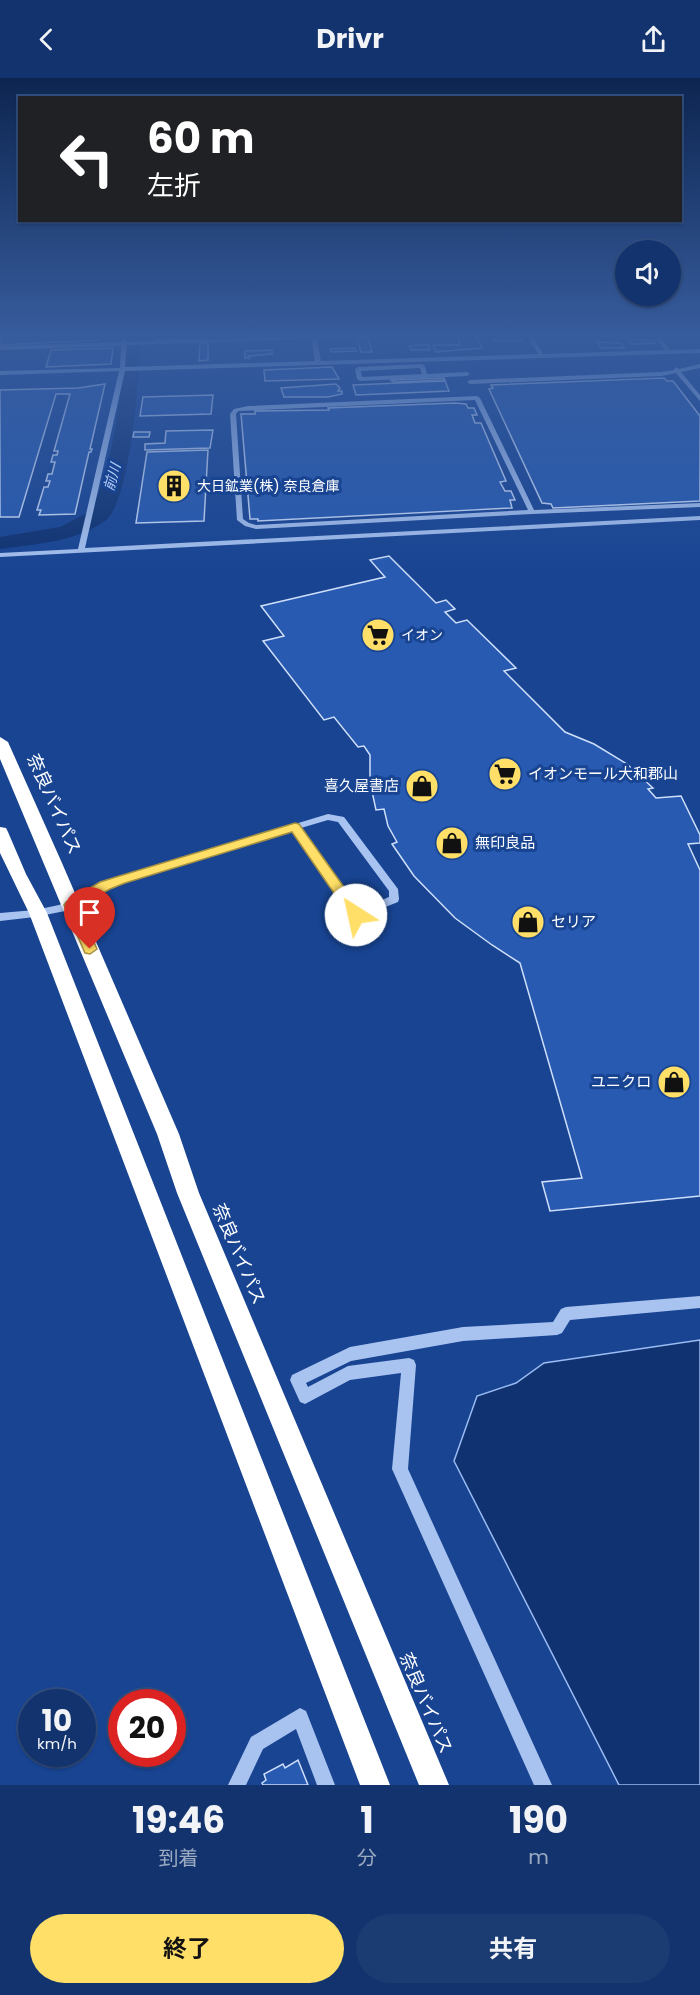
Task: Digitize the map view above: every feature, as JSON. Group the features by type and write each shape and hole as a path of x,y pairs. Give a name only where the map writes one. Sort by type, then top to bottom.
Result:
{"highway":[{"name":"奈良バイパス","path":"0,742 168,1134 188,1193 434,1785"},
{"path":"0,832 17,874 38,913 375,1785"}],"street":[{"path":"81,550 112,414"},
{"path":"232,414 240,520 256,527 700,505"},
{"path":"485,414 532,512"},
{"path":"0,555 700,518"},
{"path":"0,917 38,913 70,905 113,882 328,817 341,819 395,895 391,902 331,924"},
{"path":"295,827 356,915"},
{"path":"543,1785 400,1469 409,1365 348,1373 304,1397 297,1380 350,1354 463,1334 557,1328 566,1314 700,1302"},
{"path":"237,1785 257,1743 300,1717 326,1785"}],"water":[{"path":"700,1340 700,1785 619,1785 454,1461 477,1396 516,1383 544,1363"}],"building":[{"path":"0,414 50,414 19,517 0,517"},
{"path":"64,414 98,414 90,449 92,449 89,452 75,514 39,515 41,510 37,510 44,487 48,487 50,481 46,481 48,474 52,474 55,462 51,462 53,455 57,455 58,451 54,451"},
{"path":"140,414 211,414 211,414 140,416"},
{"path":"241,414 476,414 472,415 475,423 481,423 506,481 500,482 505,491 511,491 515,500 510,500 512,508 258,521 258,519 250,519"},
{"path":"500,414 698,414 700,416 700,501 553,508 551,504 542,503"},
{"path":"213,430 210,448 145,450 145,444 165,443 166,431"},
{"path":"134,432 150,432 149,437 133,437"},
{"name":"大日鉱業(株) 奈良倉庫","path":"208,450 204,521 136,523 147,452"},
{"path":"389,556 436,603 446,600 455,609 445,612 456,623 467,620 516,668 504,671 565,732 594,744 627,764 653,788 648,789 656,798 681,796 700,835 700,843 688,844 700,870 700,1196 550,1211 542,1182 582,1178 520,963 455,918 414,876 392,844 397,842 388,826 384,809 376,810 370,782 370,755 364,746 358,747 334,717 324,720 263,641 284,636 261,606 385,577 370,560"},
{"path":"298,1760 308,1785 263,1785 262,1783 266,1780 264,1774 283,1764 285,1768"}],"waterway":[{"name":"前川","path":"0,543 63,533 76,529 100,515 111,490 117,468 125,414"}],"place":[{"name":"大日鉱業(株) 奈良倉庫","path":"174,486"},
{"name":"イオン","path":"378,635"},
{"name":"イオンモール大和郡山","path":"505,774"},
{"name":"喜久屋書店","path":"422,786"},
{"name":"無印良品","path":"452,843"},
{"name":"セリア","path":"528,922"},
{"name":"ユニクロ","path":"674,1082"}],"route":[{"path":"90,949 70,905 105,885 295,827 356,915"}]}
